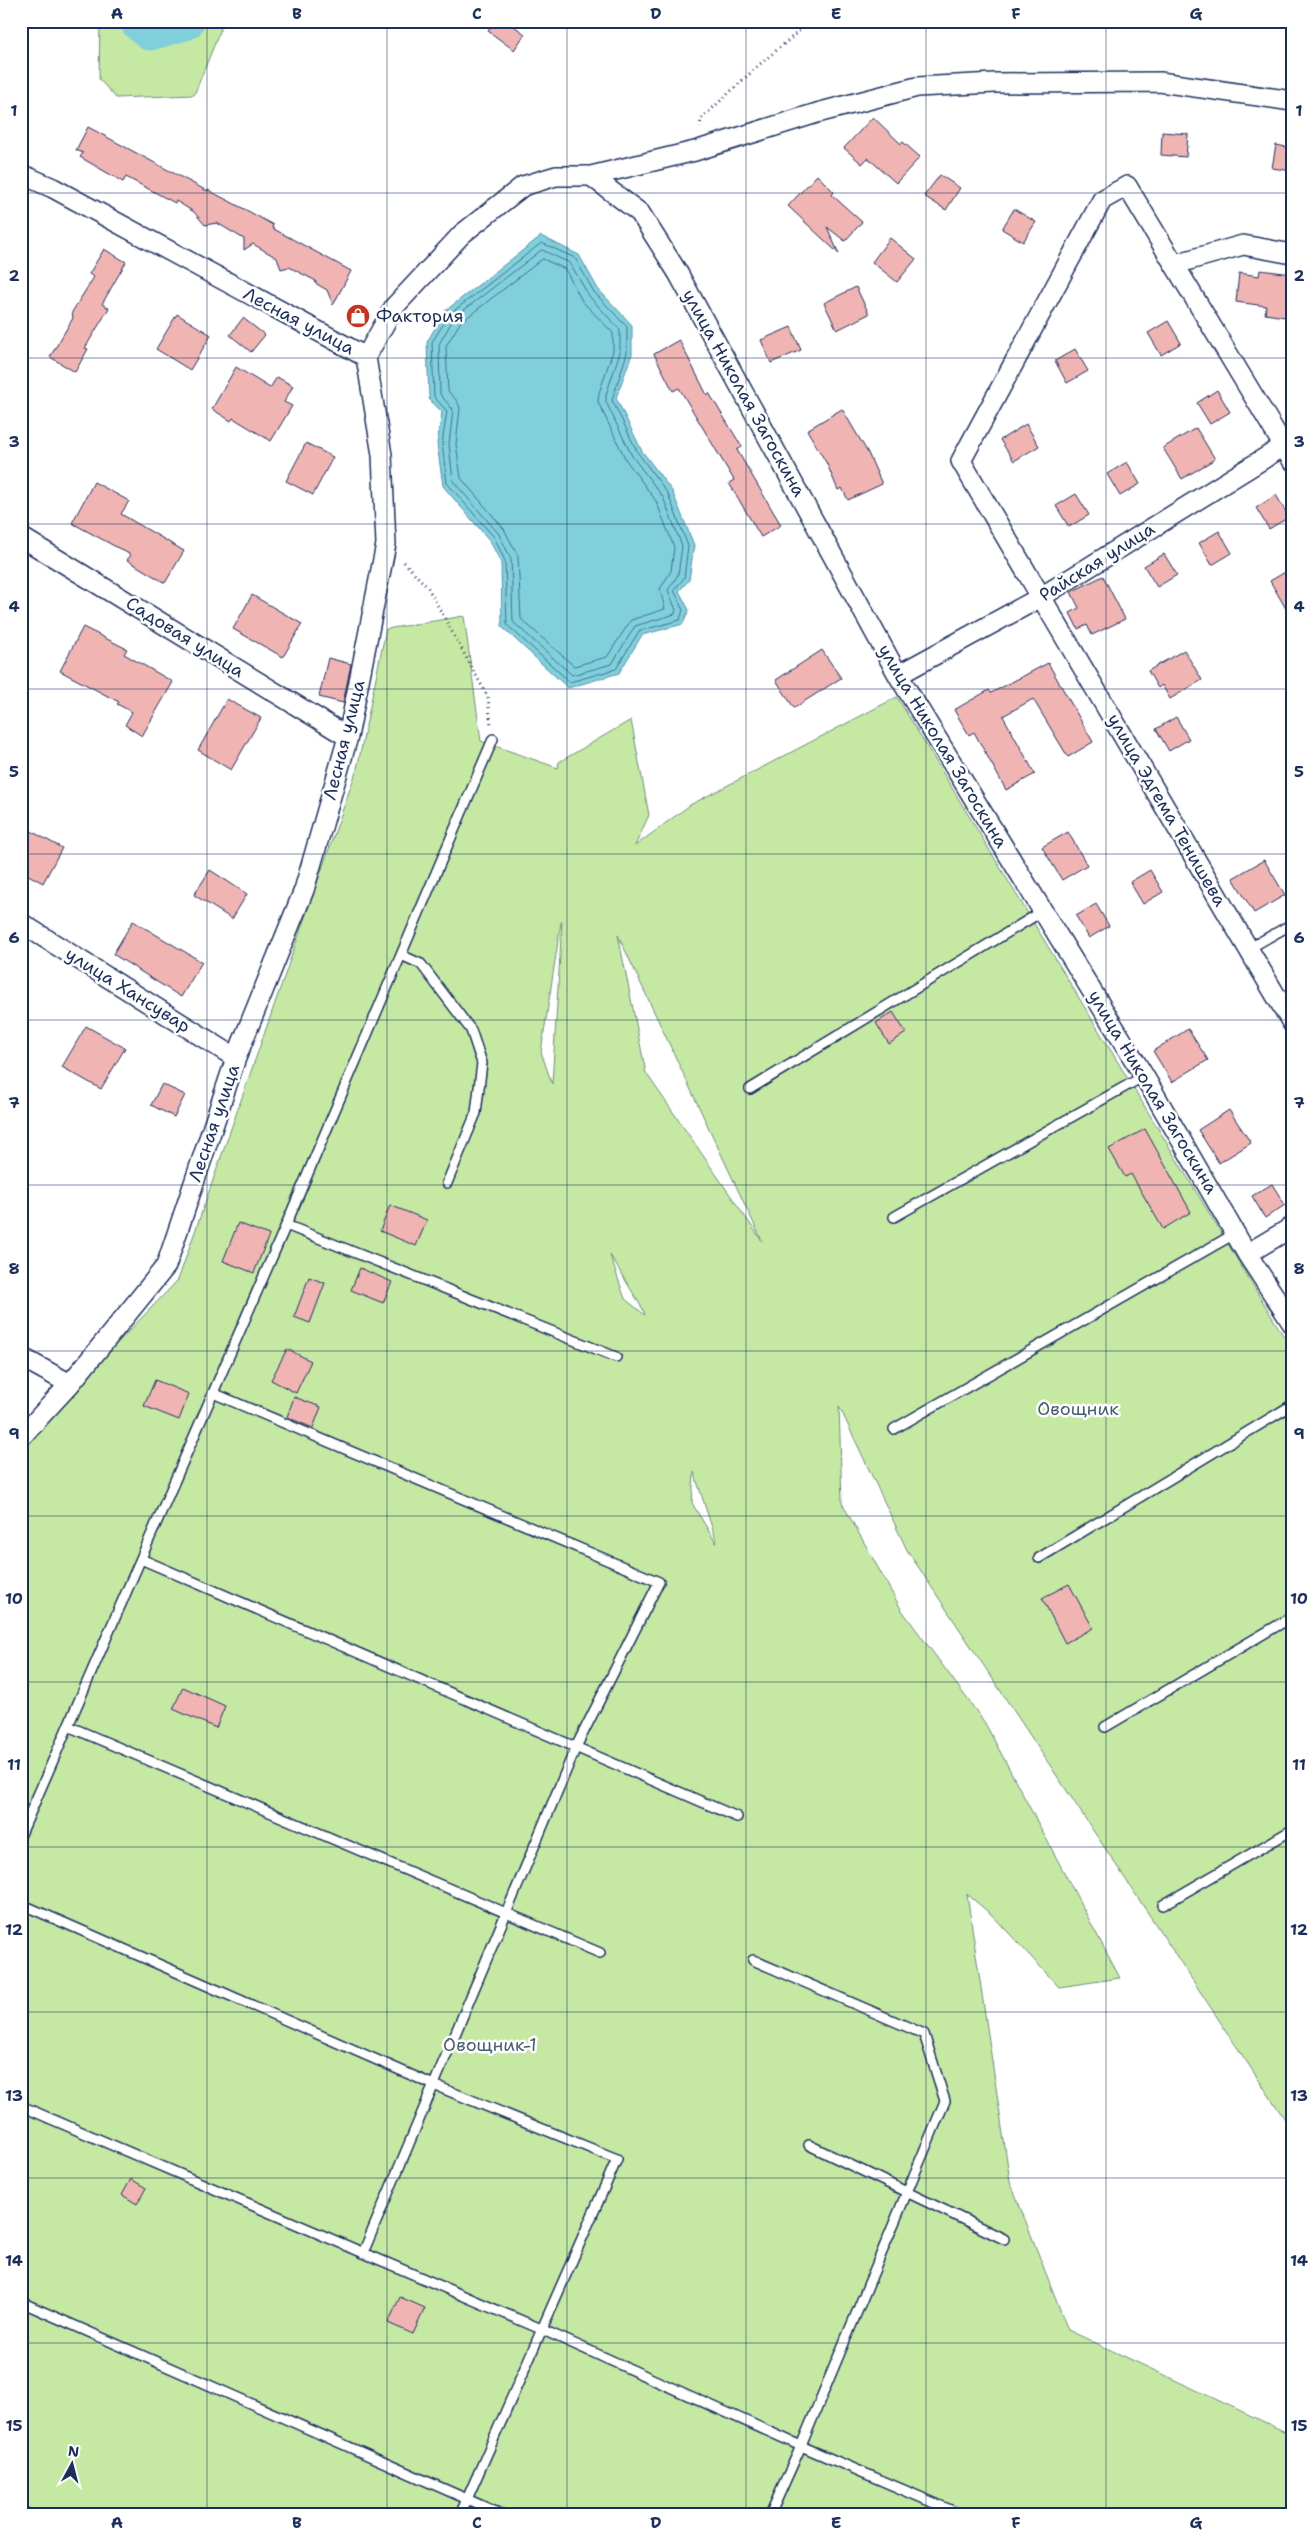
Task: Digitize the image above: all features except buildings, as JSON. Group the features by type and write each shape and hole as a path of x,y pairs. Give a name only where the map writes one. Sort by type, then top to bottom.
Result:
{"street":[{"path":"366,357 394,307 462,234 523,186 556,176 591,176 695,150 917,87 995,83 1160,82 1292,101"},
{"name":"Лесная улица","path":"21,174 62,192 366,357 382,455 386,544 348,737 304,890 236,1058 166,1266 70,1384 21,1437"},
{"name":"улица Николая Загоскина","path":"591,176 640,213 678,273 898,675 1144,1076 1247,1254 1292,1323"},
{"name":"улица Эдгема Тенишева","path":"1175,264 1126,186 1102,200 961,461 1292,1023"},
{"path":"1289,449 1175,264 1243,245 1292,254"},
{"name":"Райская улица","path":"898,675 1042,597 1289,449"},
{"name":"Садовая улица","path":"21,537 348,737"},
{"name":"улица Хансувар","path":"21,923 236,1058"},
{"path":"1247,1254 1292,1228"},
{"path":"21,1357 70,1384"}],"lane":[{"path":"21,1834 286,1225 493,739"},
{"path":"750,1089 1044,911"},
{"path":"1248,949 1292,924"},
{"path":"401,955 420,964 471,1030 482,1063 476,1113 447,1183"},
{"path":"894,1218 1144,1076"},
{"path":"286,1225 616,1357"},
{"path":"894,1430 1236,1233"},
{"path":"213,1393 659,1582 576,1747 363,2253"},
{"path":"1039,1558 1292,1405"},
{"path":"141,1558 737,1817"},
{"path":"1105,1727 1292,1617"},
{"path":"68,1726 600,1953"},
{"path":"1163,1904 1292,1830"},
{"path":"21,1904 434,2085 617,2159 540,2329 460,2515"},
{"path":"753,1960 924,2034 945,2101 801,2446 770,2515"},
{"path":"21,2106 540,2329 801,2446 962,2515"},
{"path":"809,2146 1004,2239"},
{"path":"21,2302 503,2515"},
{"path":"21,2511 30,2515"}],"path":[{"path":"695,150 702,119 758,65 811,21"},
{"path":"386,544 428,588 488,697 493,739"}],"green space":[{"path":"100,21 224,21 194,95 116,98 99,79"},
{"name":"Овощник-1","path":"464,616 481,741 558,768 559,762 631,720 649,815 635,846 690,805 897,697 1292,1350 1292,2130 907,1550 839,1406 842,1503 901,1609 985,1723 1120,1978 1059,1987 993,1916 967,1894 1010,2181 1068,2330 1292,2435 1292,2515 21,2515 21,1443 178,1280 357,769 386,629","holes":["561,922 562,922 552,1084 541,1052","618,935 762,1241 646,1073","610,1255 645,1315 625,1299","694,1472 717,1543 716,1543 692,1503"]}],"water":[{"path":"541,236 579,255 598,289 632,325 632,354 616,398 642,451 672,491 694,545 689,580 679,591 689,610 683,624 642,635 619,673 568,688 502,627 501,563 490,541 443,486 437,444 442,412 429,399 427,342 445,311"}],"waterway":[{"path":"139,21 150,31 185,21"}],"place":[{"name":"Фактория","path":"358,316"}],"park label":[{"name":"Овощник","path":"1078,1409"}]}
